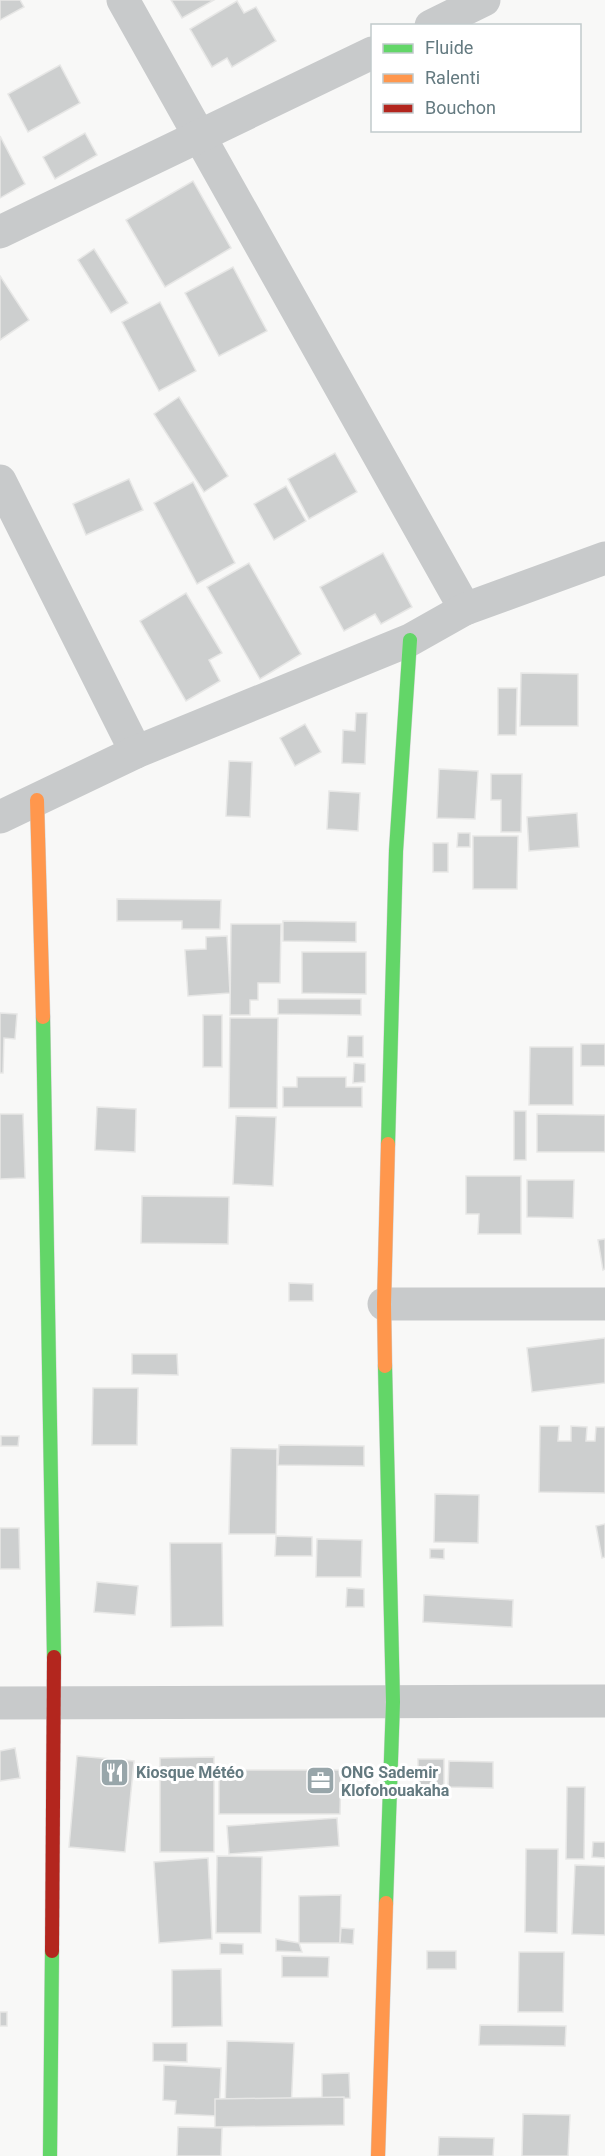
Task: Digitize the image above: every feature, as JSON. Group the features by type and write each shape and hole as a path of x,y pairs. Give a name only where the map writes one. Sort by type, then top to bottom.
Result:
{"street":[{"path":"123,0 465,609"},
{"path":"435,24 484,0"},
{"path":"0,232 371,53"},
{"path":"0,481 136,752"},
{"path":"0,817 136,752 410,640 465,609 605,558"},
{"path":"378,2156 393,1702 384,1304 396,850 410,640"},
{"path":"37,800 48,1195 55,1702 50,2156"},
{"path":"384,1304 605,1304"},
{"path":"0,1702 605,1701"}],"building":[{"path":"0,0 20,0 24,7 0,20"},
{"path":"171,0 214,0 182,18"},
{"path":"237,1 244,13 256,7 276,41 232,67 227,58 212,67 190,29"},
{"path":"60,65 80,103 28,132 8,94"},
{"path":"85,133 97,155 55,179 43,157"},
{"path":"0,136 25,184 0,198"},
{"path":"193,181 231,248 165,287 126,220"},
{"path":"94,249 128,303 111,313 78,260"},
{"path":"233,267 267,331 219,356 185,293"},
{"path":"0,276 29,320 0,340"},
{"path":"160,302 196,371 159,391 122,322"},
{"path":"179,397 228,476 204,492 154,414"},
{"path":"335,453 357,492 309,519 288,479"},
{"path":"129,479 143,510 86,535 73,504"},
{"path":"193,482 235,563 197,584 154,503"},
{"path":"286,486 306,521 274,540 254,504"},
{"path":"383,553 412,607 381,624 375,614 344,631 320,587"},
{"path":"249,563 301,654 260,679 207,587"},
{"path":"186,593 222,653 209,660 220,681 186,701 140,621"},
{"path":"521,673 578,674 578,726 520,726"},
{"path":"498,688 517,688 516,735 498,735"},
{"path":"356,713 367,713 365,764 342,763 343,730 355,731"},
{"path":"305,724 321,752 295,766 280,738"},
{"path":"229,761 252,762 250,817 226,816"},
{"path":"439,769 478,771 475,819 437,818"},
{"path":"491,774 522,774 521,832 501,832 501,800 491,800"},
{"path":"329,791 360,793 358,831 327,829"},
{"path":"577,813 579,847 529,851 527,817"},
{"path":"458,833 470,833 470,847 457,847"},
{"path":"473,836 518,836 517,889 473,889"},
{"path":"433,843 448,843 448,872 433,872"},
{"path":"117,899 221,900 220,929 182,929 182,921 117,921"},
{"path":"283,921 356,922 356,942 283,941"},
{"path":"231,924 281,924 280,983 258,983 258,1000 250,1000 250,1015 230,1015"},
{"path":"227,936 230,993 188,996 185,950 206,949 206,937"},
{"path":"302,952 366,952 366,994 302,993"},
{"path":"278,999 361,999 361,1015 278,1014"},
{"path":"0,1013 17,1014 15,1039 4,1038 3,1073 0,1073"},
{"path":"203,1015 222,1015 222,1067 203,1067"},
{"path":"230,1018 278,1018 277,1108 229,1108"},
{"path":"348,1036 363,1036 363,1057 347,1057"},
{"path":"581,1044 605,1044 605,1066 581,1066"},
{"path":"530,1047 573,1047 573,1105 529,1105"},
{"path":"354,1063 365,1064 365,1082 353,1083"},
{"path":"297,1077 346,1077 346,1087 362,1087 362,1107 283,1107 283,1087 297,1087"},
{"path":"97,1107 136,1109 135,1152 95,1150"},
{"path":"514,1111 526,1111 526,1160 514,1160"},
{"path":"0,1114 23,1114 25,1178 0,1179"},
{"path":"537,1114 605,1115 605,1152 537,1152"},
{"path":"236,1116 276,1117 273,1186 233,1184"},
{"path":"466,1176 521,1176 521,1234 478,1234 479,1214 466,1214"},
{"path":"527,1180 574,1180 573,1218 527,1217"},
{"path":"142,1196 229,1197 228,1244 141,1243"},
{"path":"605,1239 605,1269 603,1270 598,1240"},
{"path":"289,1283 313,1284 313,1301 289,1301"},
{"path":"605,1338 605,1383 532,1392 527,1348"},
{"path":"132,1354 177,1354 178,1375 132,1374"},
{"path":"93,1388 138,1388 137,1445 92,1445"},
{"path":"540,1426 559,1426 558,1441 571,1441 571,1426 587,1427 586,1441 595,1441 596,1427 605,1427 605,1493 539,1492"},
{"path":"1,1436 19,1436 18,1446 1,1446"},
{"path":"279,1445 364,1446 364,1466 278,1465"},
{"path":"231,1448 277,1449 276,1534 229,1534"},
{"path":"435,1494 479,1495 478,1543 434,1542"},
{"path":"605,1524 605,1557 602,1558 596,1526"},
{"path":"0,1528 19,1528 20,1569 0,1569"},
{"path":"276,1536 312,1537 312,1556 275,1556"},
{"path":"317,1539 362,1540 361,1577 316,1577"},
{"path":"170,1543 222,1543 223,1626 171,1627"},
{"path":"430,1549 444,1549 444,1559 430,1558"},
{"path":"97,1582 138,1586 135,1615 94,1612"},
{"path":"347,1588 364,1589 364,1607 346,1607"},
{"path":"424,1595 513,1600 512,1627 423,1622"},
{"path":"15,1748 20,1778 0,1781 0,1751"},
{"path":"77,1756 134,1761 125,1852 69,1847"},
{"path":"214,1757 214,1852 160,1852 160,1758"},
{"path":"418,1759 444,1759 444,1790 418,1789"},
{"path":"449,1761 493,1762 493,1788 448,1787"},
{"path":"219,1770 341,1770 340,1814 219,1814"},
{"path":"567,1787 585,1787 584,1859 566,1859"},
{"path":"337,1818 339,1846 229,1854 227,1826"},
{"path":"593,1842 605,1842 605,1858 592,1857"},
{"path":"526,1849 558,1849 557,1933 525,1932"},
{"path":"217,1856 262,1857 261,1933 216,1933"},
{"path":"208,1858 212,1939 159,1943 154,1862"},
{"path":"575,1865 605,1866 605,1935 572,1934"},
{"path":"341,1895 340,1943 299,1943 299,1896"},
{"path":"341,1928 354,1929 353,1944 340,1943"},
{"path":"276,1939 299,1943 302,1952 276,1951"},
{"path":"220,1943 243,1944 243,1954 220,1954"},
{"path":"427,1951 456,1951 456,1969 427,1969"},
{"path":"519,1952 564,1952 563,2012 518,2012"},
{"path":"282,1956 329,1957 328,1977 282,1977"},
{"path":"221,1969 222,2026 172,2027 172,1970"},
{"path":"0,2012 7,2012 7,2026 0,2026"},
{"path":"480,2025 566,2026 565,2046 479,2045"},
{"path":"227,2041 294,2043 291,2111 225,2109"},
{"path":"153,2043 187,2043 187,2062 153,2061"},
{"path":"164,2065 221,2068 219,2116 175,2114 176,2101 163,2100"},
{"path":"349,2073 350,2098 322,2099 322,2074"},
{"path":"344,2097 344,2125 215,2127 215,2099"},
{"path":"523,2114 570,2115 568,2156 522,2156"},
{"path":"178,2127 222,2128 221,2156 177,2156"},
{"path":"439,2137 494,2138 493,2156 438,2156"}],"traffic: fast":[{"path":"388,1144 396,851 410,640"},
{"path":"43,1017 54,1657"},
{"path":"385,1366 393,1702 386,1903"},
{"path":"50,2156 52,1951"}],"traffic: slow":[{"path":"37,800 43,1017"},
{"path":"385,1366 384,1304 388,1144"},
{"path":"378,2156 386,1903"}],"traffic: jam":[{"path":"52,1951 54,1657"}],"place":[{"name":"Kiosque Météo","path":"115,1772"},
{"name":"ONG Sademir Klofohouakaha","path":"320,1781"}]}
